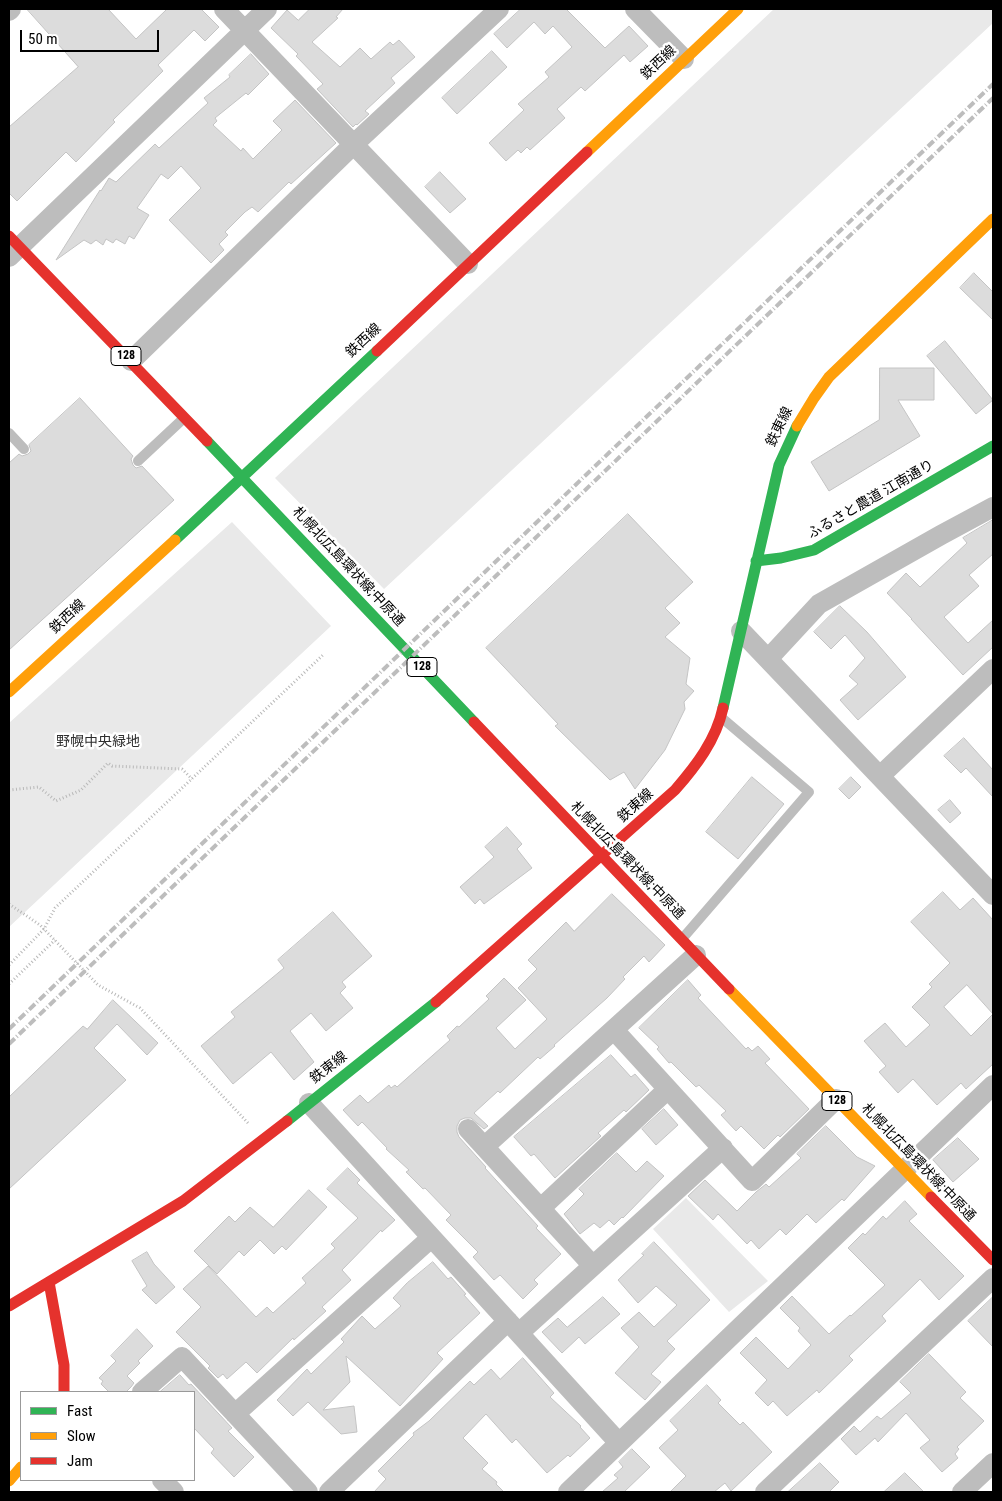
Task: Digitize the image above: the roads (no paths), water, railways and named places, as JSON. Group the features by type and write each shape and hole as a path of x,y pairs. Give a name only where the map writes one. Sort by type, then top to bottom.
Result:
{"street":[{"path":"224,9 468,264"},
{"path":"13,247 267,9"},
{"path":"131,362 354,144 499,9"},
{"path":"635,9 684,60"},
{"name":"鉄西線","path":"9,692 242,478 738,9"},
{"name":"鉄東線","path":"9,1306 183,1201 449,991 602,857 675,790 693,770 708,748 719,725 779,465 801,416 829,377 993,219"},
{"name":"128","path":"13,247 131,362 242,478"},
{"name":"ふるさと農道 江南通り","path":"756,561 781,558 814,550 993,446"},
{"name":"札幌北広島環状線;中原通","path":"242,478 696,955 904,1171 993,1260"},
{"path":"768,658 819,604 993,507"},
{"path":"741,631 993,895"},
{"path":"880,776 993,669"},
{"path":"485,1146 696,955"},
{"path":"614,1030 752,1181 836,1099"},
{"path":"568,1492 993,1085"},
{"path":"541,1208 668,1089"},
{"path":"309,1103 619,1443"},
{"path":"468,1129 593,1266"},
{"path":"329,1492 513,1327 593,1266 723,1148"},
{"path":"235,1414 432,1238"},
{"path":"765,1492 993,1278"},
{"path":"49,1282 64,1365 64,1391"},
{"path":"143,1391 182,1357 308,1492"},
{"path":"962,1492 993,1463"},
{"path":"9,1481 20,1468"},
{"path":"163,1481 174,1492"}],"lane":[{"path":"138,461 185,418"},
{"path":"9,433 24,449"},
{"path":"682,940 809,792 721,716"}],"railway":[{"path":"9,1029 993,84"},
{"path":"9,1044 993,98"}],"park label":[{"name":"野幌中央緑地","path":"98,742"}]}
